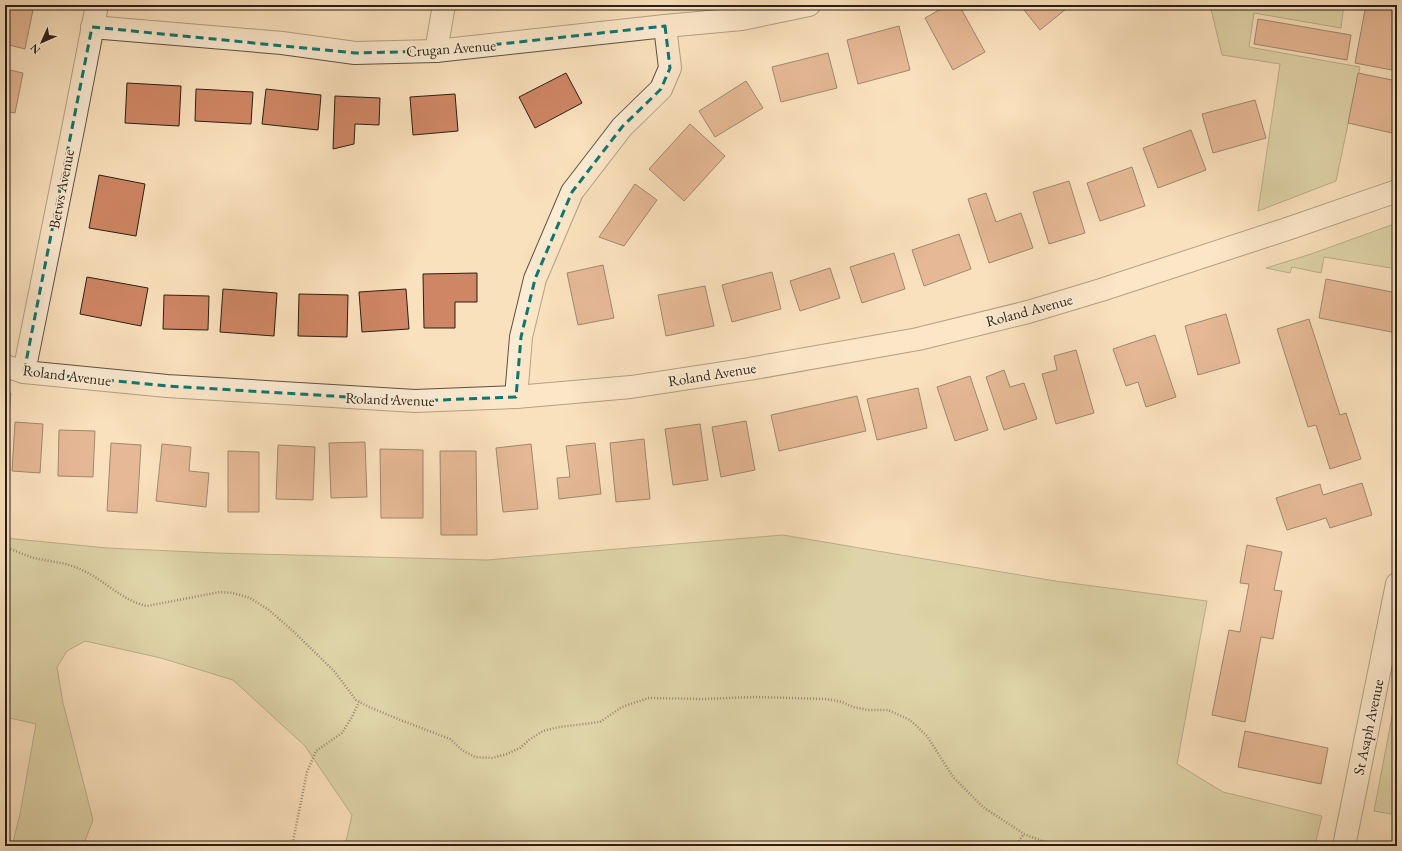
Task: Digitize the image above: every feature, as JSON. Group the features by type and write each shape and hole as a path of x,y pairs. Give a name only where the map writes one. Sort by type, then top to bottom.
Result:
{"street":[{"name":"Betws Avenue","path":"15,369 73,132 97,5"},
{"path":"436,51 444,5"},
{"name":"Crugan Avenue","path":"92,27 282,43 355,52 436,51 742,19 809,5"},
{"path":"516,397 521,337 535,279 572,192 622,127 661,89 670,68 666,26"},
{"name":"Roland Avenue","path":"15,369 167,386 407,401 516,397 631,387 749,369 918,339 1028,312 1101,290 1397,191"},
{"name":"St Asaph Avenue","path":"1344,846 1388,675 1397,584"}],"path":[{"path":"5,547 33,557 76,567 104,583 129,600 147,606 220,592 233,593 250,598 269,610 294,632 334,671 356,700 368,707 450,739 462,750 475,757 492,758 508,754 520,748 543,731 559,727 600,722 622,707 649,698 702,699 755,697 827,699 842,702 853,708 888,710 910,720 927,736 953,777 983,807 1024,834 1055,846"},
{"path":"292,846 307,772 316,751 342,733 359,702"},
{"path":"1015,846 1024,834"}],"highlighted area":[{"path":"665,26 670,68 661,89 622,127 572,192 535,279 521,337 516,397 415,401 167,386 24,372 92,27 355,53 436,51"}],"green space":[{"path":"1210,5 1344,5 1341,28 1254,13 1249,47 1360,67 1336,181 1258,211 1280,64 1222,55"},
{"path":"1397,223 1397,269 1324,257 1321,273 1292,267 1290,273 1266,268 1311,254"},
{"path":"5,391 11,393 5,464"},
{"path":"783,535 1055,581 1207,601 1177,764 1223,792 1322,816 1315,845 345,846 352,815 305,746 233,680 161,658 85,641 67,651 57,667 63,703 93,820 83,846 12,846 20,814 36,724 5,717 5,538 107,548 216,553 487,560"},
{"path":"1395,701 1397,701 1397,815 1374,811"}],"building":[{"path":"5,5 34,5 25,49 5,44"},
{"path":"375,5 397,5 397,9"},
{"path":"948,5 959,5 985,52 953,70 925,18"},
{"path":"1020,5 1071,5 1040,30"},
{"path":"1366,5 1397,11 1397,71 1355,63"},
{"path":"1258,19 1351,35 1347,60 1254,44"},
{"path":"899,26 910,70 858,84 847,40"},
{"path":"828,53 837,88 781,102 772,67"},
{"path":"5,69 23,73 15,113 5,111"},
{"path":"566,73 582,103 535,128 519,97"},
{"path":"1358,73 1397,81 1397,119 1395,119 1392,133 1348,123"},
{"path":"746,81 763,108 715,137 699,111"},
{"path":"127,83 181,86 179,126 125,123"},
{"path":"196,89 253,92 251,124 195,121"},
{"path":"266,89 321,95 318,130 262,124"},
{"path":"455,94 458,131 413,135 410,97"},
{"path":"335,96 380,98 379,125 355,124 354,144 333,149"},
{"path":"1255,100 1266,138 1213,153 1202,114"},
{"path":"690,124 725,156 684,201 649,169"},
{"path":"1191,130 1206,170 1158,188 1143,148"},
{"path":"5,132 9,133 5,149"},
{"path":"1132,167 1145,206 1100,221 1087,183"},
{"path":"99,175 145,184 136,236 89,228"},
{"path":"1069,181 1085,233 1049,244 1033,192"},
{"path":"635,184 657,200 624,246 599,237"},
{"path":"986,193 996,222 1021,213 1033,248 989,263 968,199"},
{"path":"959,234 971,269 924,286 912,250"},
{"path":"894,253 905,289 862,303 850,267"},
{"path":"603,265 614,318 578,325 567,273"},
{"path":"830,268 840,298 800,311 790,281"},
{"path":"772,272 781,309 732,322 722,285"},
{"path":"477,273 477,302 455,302 455,328 424,328 423,274"},
{"path":"87,277 148,288 141,326 80,314"},
{"path":"1326,279 1397,293 1397,333 1319,318"},
{"path":"705,286 714,326 666,336 658,295"},
{"path":"223,289 277,293 274,336 220,332"},
{"path":"406,289 409,329 362,332 359,292"},
{"path":"299,294 348,295 347,337 298,336"},
{"path":"164,295 209,296 208,330 163,329"},
{"path":"1226,314 1240,363 1198,375 1185,326"},
{"path":"1309,319 1340,415 1346,413 1361,459 1330,469 1316,425 1308,427 1277,329"},
{"path":"1155,335 1176,397 1146,407 1138,382 1126,386 1113,349"},
{"path":"1076,350 1094,413 1056,424 1042,374 1057,370 1054,356"},
{"path":"1004,370 1010,387 1024,383 1037,419 1004,430 986,377"},
{"path":"970,376 988,430 955,441 937,387"},
{"path":"918,388 927,428 877,440 867,399"},
{"path":"857,396 866,431 779,451 771,415"},
{"path":"746,421 755,470 721,477 712,427"},
{"path":"15,422 43,424 40,473 12,471"},
{"path":"700,424 708,480 673,485 665,429"},
{"path":"59,430 95,431 93,477 58,476"},
{"path":"644,439 650,499 616,502 610,443"},
{"path":"365,442 367,497 331,498 329,443"},
{"path":"111,443 141,445 137,513 107,511"},
{"path":"595,443 601,494 559,499 557,478 570,477 566,446"},
{"path":"162,444 191,447 189,471 209,473 206,507 156,501"},
{"path":"531,444 538,509 503,512 496,448"},
{"path":"278,445 315,447 313,500 276,499"},
{"path":"380,449 423,450 423,518 381,518"},
{"path":"228,451 259,452 259,512 228,512"},
{"path":"440,451 476,451 477,535 441,535"},
{"path":"1362,483 1372,515 1330,528 1326,518 1287,530 1276,498 1320,484 1323,495"},
{"path":"1247,545 1282,552 1274,590 1282,591 1273,639 1261,637 1245,722 1212,715 1229,630 1240,632 1249,584 1240,583"},
{"path":"1245,731 1328,748 1321,784 1238,767"}]}
